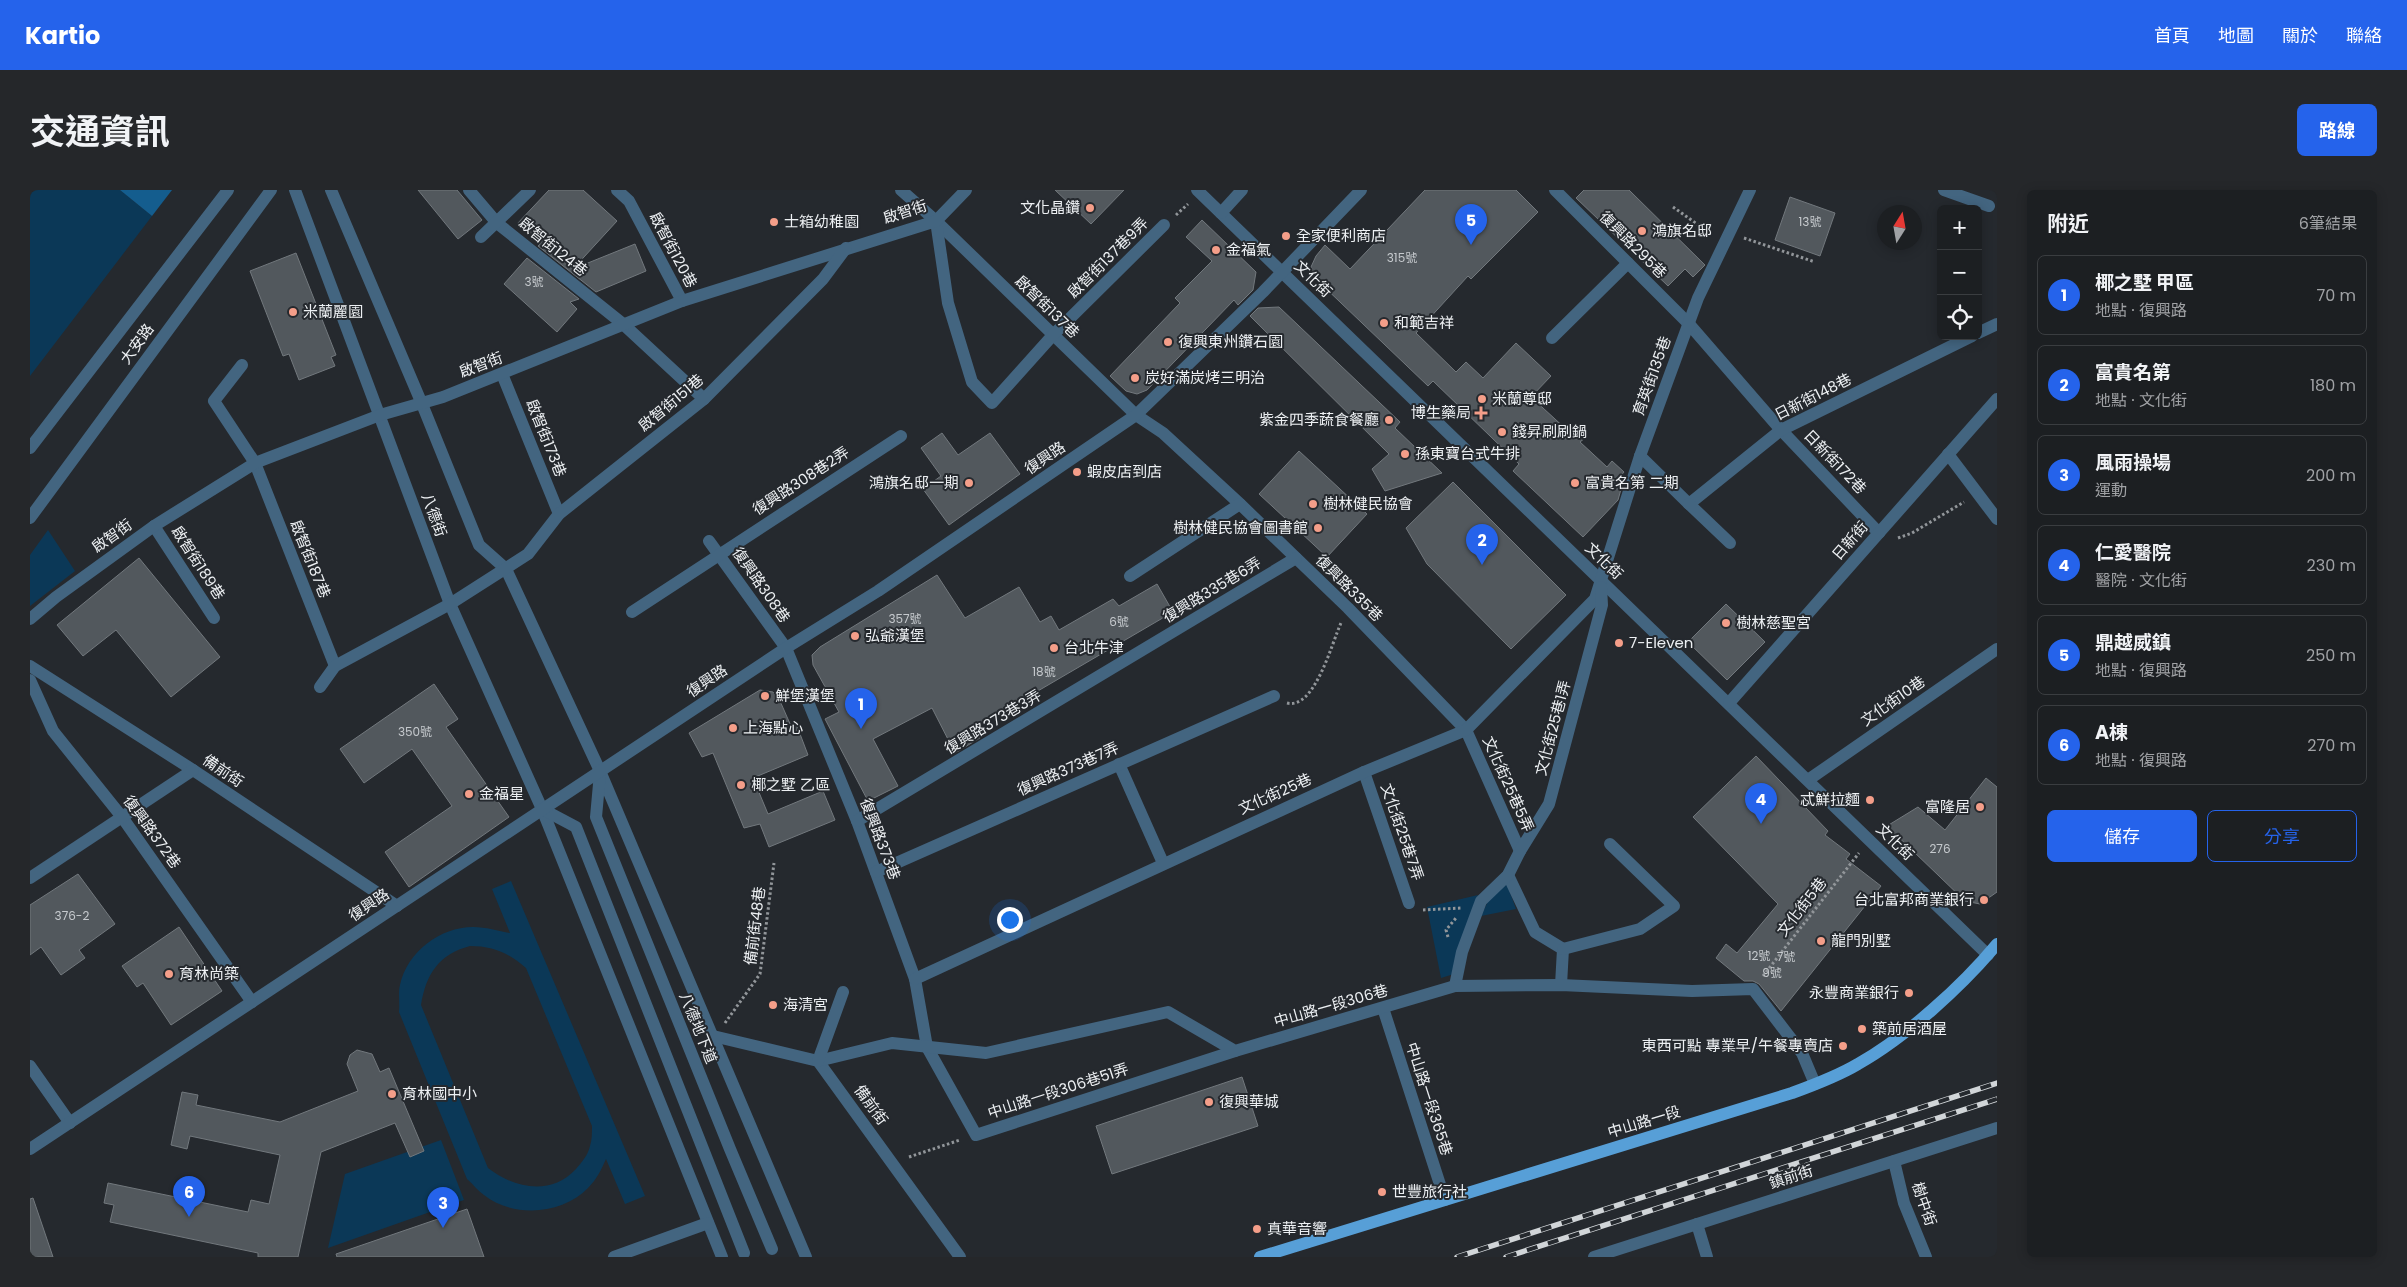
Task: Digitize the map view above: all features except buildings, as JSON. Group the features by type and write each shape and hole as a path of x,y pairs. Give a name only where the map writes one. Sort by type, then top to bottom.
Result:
{"main road":[{"name":"中山路一段","path":"1260,1257 1815,1084 1859,1064 1908,1030 1988,955 1997,944"}],"street":[{"name":"大安路","path":"30,448 228,190"},
{"name":"大安路","path":"30,518 271,190"},
{"name":"八德街","path":"295,190 450,604 542,809 722,1257"},
{"name":"八德街","path":"330,190 422,404 479,545 506,569 600,771 596,817"},
{"name":"啟智街124巷","path":"469,190 497,223 623,324 704,399"},
{"path":"481,238 530,190"},
{"name":"啟智街120巷","path":"617,190 629,201 682,301"},
{"name":"啟智街137巷","path":"901,190 936,221 1136,415"},
{"name":"啟智街","path":"30,618 154,526 255,463 380,416 422,404 502,374 682,301 936,221 966,190"},
{"path":"1221,213 1242,190"},
{"name":"復興路","path":"30,1149 786,648 878,591 1136,415 1282,272 1361,190"},
{"name":"復興路295巷","path":"1555,190 1688,324"},
{"name":"育英街135巷","path":"1600,580 1640,456 1698,298 1750,190"},
{"path":"1944,190 1988,206"},
{"name":"文化街","path":"1198,191 1988,955"},
{"name":"啟智街137巷9弄","path":"936,221 948,303 972,382 992,403 1053,335 1164,225"},
{"name":"啟智街151巷","path":"335,666 450,604 528,554 559,514 704,399 823,279 846,248"},
{"path":"1552,338 1628,263"},
{"name":"日新街172巷","path":"1688,324 1781,430 1879,532"},
{"path":"1982,331 1997,324"},
{"name":"日新街148巷","path":"1689,504 1781,430 1964,340"},
{"name":"啟智街187巷","path":"242,365 214,401 255,463 335,666"},
{"name":"啟智街173巷","path":"502,374 559,514"},
{"name":"日新街","path":"1728,704 1997,399"},
{"name":"復興路335巷","path":"1136,415 1163,433 1240,504 1348,608 1466,730"},
{"name":"復興路308巷2弄","path":"632,612 901,436"},
{"path":"1948,454 1997,519"},
{"path":"1640,456 1730,543"},
{"path":"1130,576 1240,504"},
{"name":"啟智街189巷","path":"154,526 214,618"},
{"name":"復興路308巷","path":"709,540 786,648"},
{"name":"復興路335巷6弄","path":"1145,650 1296,558"},
{"name":"文化街25巷","path":"915,979 1163,863 1364,772 1466,730 1595,599 1600,580"},
{"name":"文化街25巷1弄","path":"1479,906 1481,901 1508,875 1520,851 1549,804 1602,605 1600,580"},
{"name":"復興路373巷","path":"786,648 857,821 915,979 927,1047 976,1135"},
{"name":"文化街10巷","path":"1808,780 1997,649"},
{"name":"復興路373巷3弄","path":"857,821 1145,650"},
{"name":"備前街","path":"30,666 193,770 397,906"},
{"path":"320,687 335,666"},
{"name":"復興路372巷","path":"30,680 53,730 122,816 252,1002"},
{"name":"復興路373巷7弄","path":"876,872 1274,696"},
{"name":"文化街25巷5弄","path":"1466,730 1520,851"},
{"path":"1119,764 1163,863"},
{"path":"30,878 193,770"},
{"path":"600,771 806,1257"},
{"name":"文化街25巷7弄","path":"1364,772 1409,904"},
{"path":"542,809 576,827 744,1253"},
{"name":"八德地下道","path":"596,817 772,1249"},
{"path":"1508,875 1535,932 1563,949 1640,929 1674,906 1610,844"},
{"path":"1455,986 1462,952 1479,906"},
{"path":"1561,985 1563,949"},
{"name":"中山路一段306巷","path":"1235,1050 1455,986 1561,985 1692,991 1753,989"},
{"path":"1753,989 1802,1053 1815,1084"},
{"path":"818,1061 843,992"},
{"name":"中山路一段365巷","path":"1383,1008 1445,1200"},
{"path":"713,1036 818,1061 892,1043 986,1052 1168,1012 1235,1050"},
{"name":"中山路一段306巷51弄","path":"976,1135 1235,1050"},
{"name":"備前街","path":"818,1061 960,1257"},
{"path":"30,1066 70,1123"},
{"name":"鎮前街","path":"1594,1257 1997,1129"},
{"name":"樹中街","path":"1894,1161 1904,1203 1926,1257"},
{"path":"614,1257 708,1223"},
{"path":"1697,1224 1707,1257"}],"path":[{"path":"1164,225 1198,191"},
{"path":"1673,207 1726,238 1815,262"},
{"path":"1879,532 1897,538 1912,533 1978,493"},
{"path":"1274,696 1283,702 1294,705 1301,702 1315,686 1348,608"},
{"name":"文化街5巷","path":"1753,989 1870,840"},
{"name":"備前街48巷","path":"713,1036 731,1016 760,974 774,864"},
{"path":"1409,904 1426,911 1479,906"},
{"name":"中山路一段306巷51弄","path":"891,1162 976,1135"}],"shaded area":[{"path":"30,190 120,190 152,216 30,376"},
{"path":"120,190 172,190 152,216"},
{"path":"48,530 75,571 30,606 30,555"},
{"path":"511,881 645,1196 625,1204 606,1159 588,1188 565,1204 551,1208 523,1210 509,1207 496,1202 482,1193 467,1179 399,1012 399,991 404,973 417,952 437,937 449,931 473,927 510,933 492,889","holes":["470,946 486,947 500,951 526,968 592,1126 591,1144 588,1152 576,1169 566,1178 556,1183 544,1186 521,1185 488,1168 421,1005 426,984 436,967 450,954"]},
{"path":"1507,884 1516,909 1481,916 1489,899"},
{"path":"1478,895 1454,974 1441,978 1427,907"},
{"path":"441,1140 464,1200 328,1248 345,1174"}],"railway":[{"path":"1457,1257 1997,1083"},
{"path":"1506,1257 1997,1099"}],"place":[{"name":"文化晶鑽","path":"1090,208"},
{"name":"士箱幼稚園","path":"774,222"},
{"name":"鴻旗名邸","path":"1642,231"},
{"name":"全家便利商店","path":"1286,236"},
{"name":"鼎越威鎮","path":"1471,245"},
{"name":"金福氣","path":"1216,250"},
{"name":"米蘭麗園","path":"293,312"},
{"name":"和範吉祥","path":"1384,323"},
{"name":"復興東州鑽石園","path":"1168,342"},
{"name":"炭好滿炭烤三明治","path":"1135,378"},
{"name":"米蘭尊邸","path":"1482,399"},
{"name":"博生藥局","path":"1481,413"},
{"name":"紫金四季蔬食餐廳","path":"1389,420"},
{"name":"錢昇刷刷鍋","path":"1502,432"},
{"name":"孫東寶台式牛排","path":"1405,454"},
{"name":"蝦皮店到店","path":"1077,472"},
{"name":"鴻旗名邸一期","path":"969,483"},
{"name":"富貴名第 二期","path":"1575,483"},
{"name":"樹林健民協會","path":"1313,504"},
{"name":"樹林健民協會圖書館","path":"1318,528"},
{"name":"富貴名第","path":"1482,565"},
{"name":"樹林慈聖宮","path":"1726,623"},
{"name":"弘爺漢堡","path":"855,636"},
{"name":"7-Eleven","path":"1619,643"},
{"name":"台北牛津","path":"1054,648"},
{"name":"鮮堡漢堡","path":"765,696"},
{"name":"上海點心","path":"733,728"},
{"name":"椰之墅 甲區","path":"861,729"},
{"name":"椰之墅 乙區","path":"741,785"},
{"name":"金福星","path":"469,794"},
{"name":"忒鮮拉麵","path":"1870,800"},
{"name":"富隆居","path":"1980,807"},
{"name":"仁愛醫院","path":"1761,824"},
{"name":"台北富邦商業銀行","path":"1984,900"},
{"name":"龍門別墅","path":"1821,941"},
{"name":"育林尚築","path":"169,974"},
{"name":"永豐商業銀行","path":"1909,993"},
{"name":"海清宮","path":"773,1005"},
{"name":"築前居酒屋","path":"1862,1029"},
{"name":"東西可點 專業早/午餐專賣店","path":"1843,1046"},
{"name":"育林國中小","path":"392,1094"},
{"name":"復興華城","path":"1209,1102"},
{"name":"世豐旅行社","path":"1382,1192"},
{"name":"A棟","path":"189,1217"},
{"name":"風雨操場","path":"443,1228"},
{"name":"真華音響","path":"1257,1229"}]}
